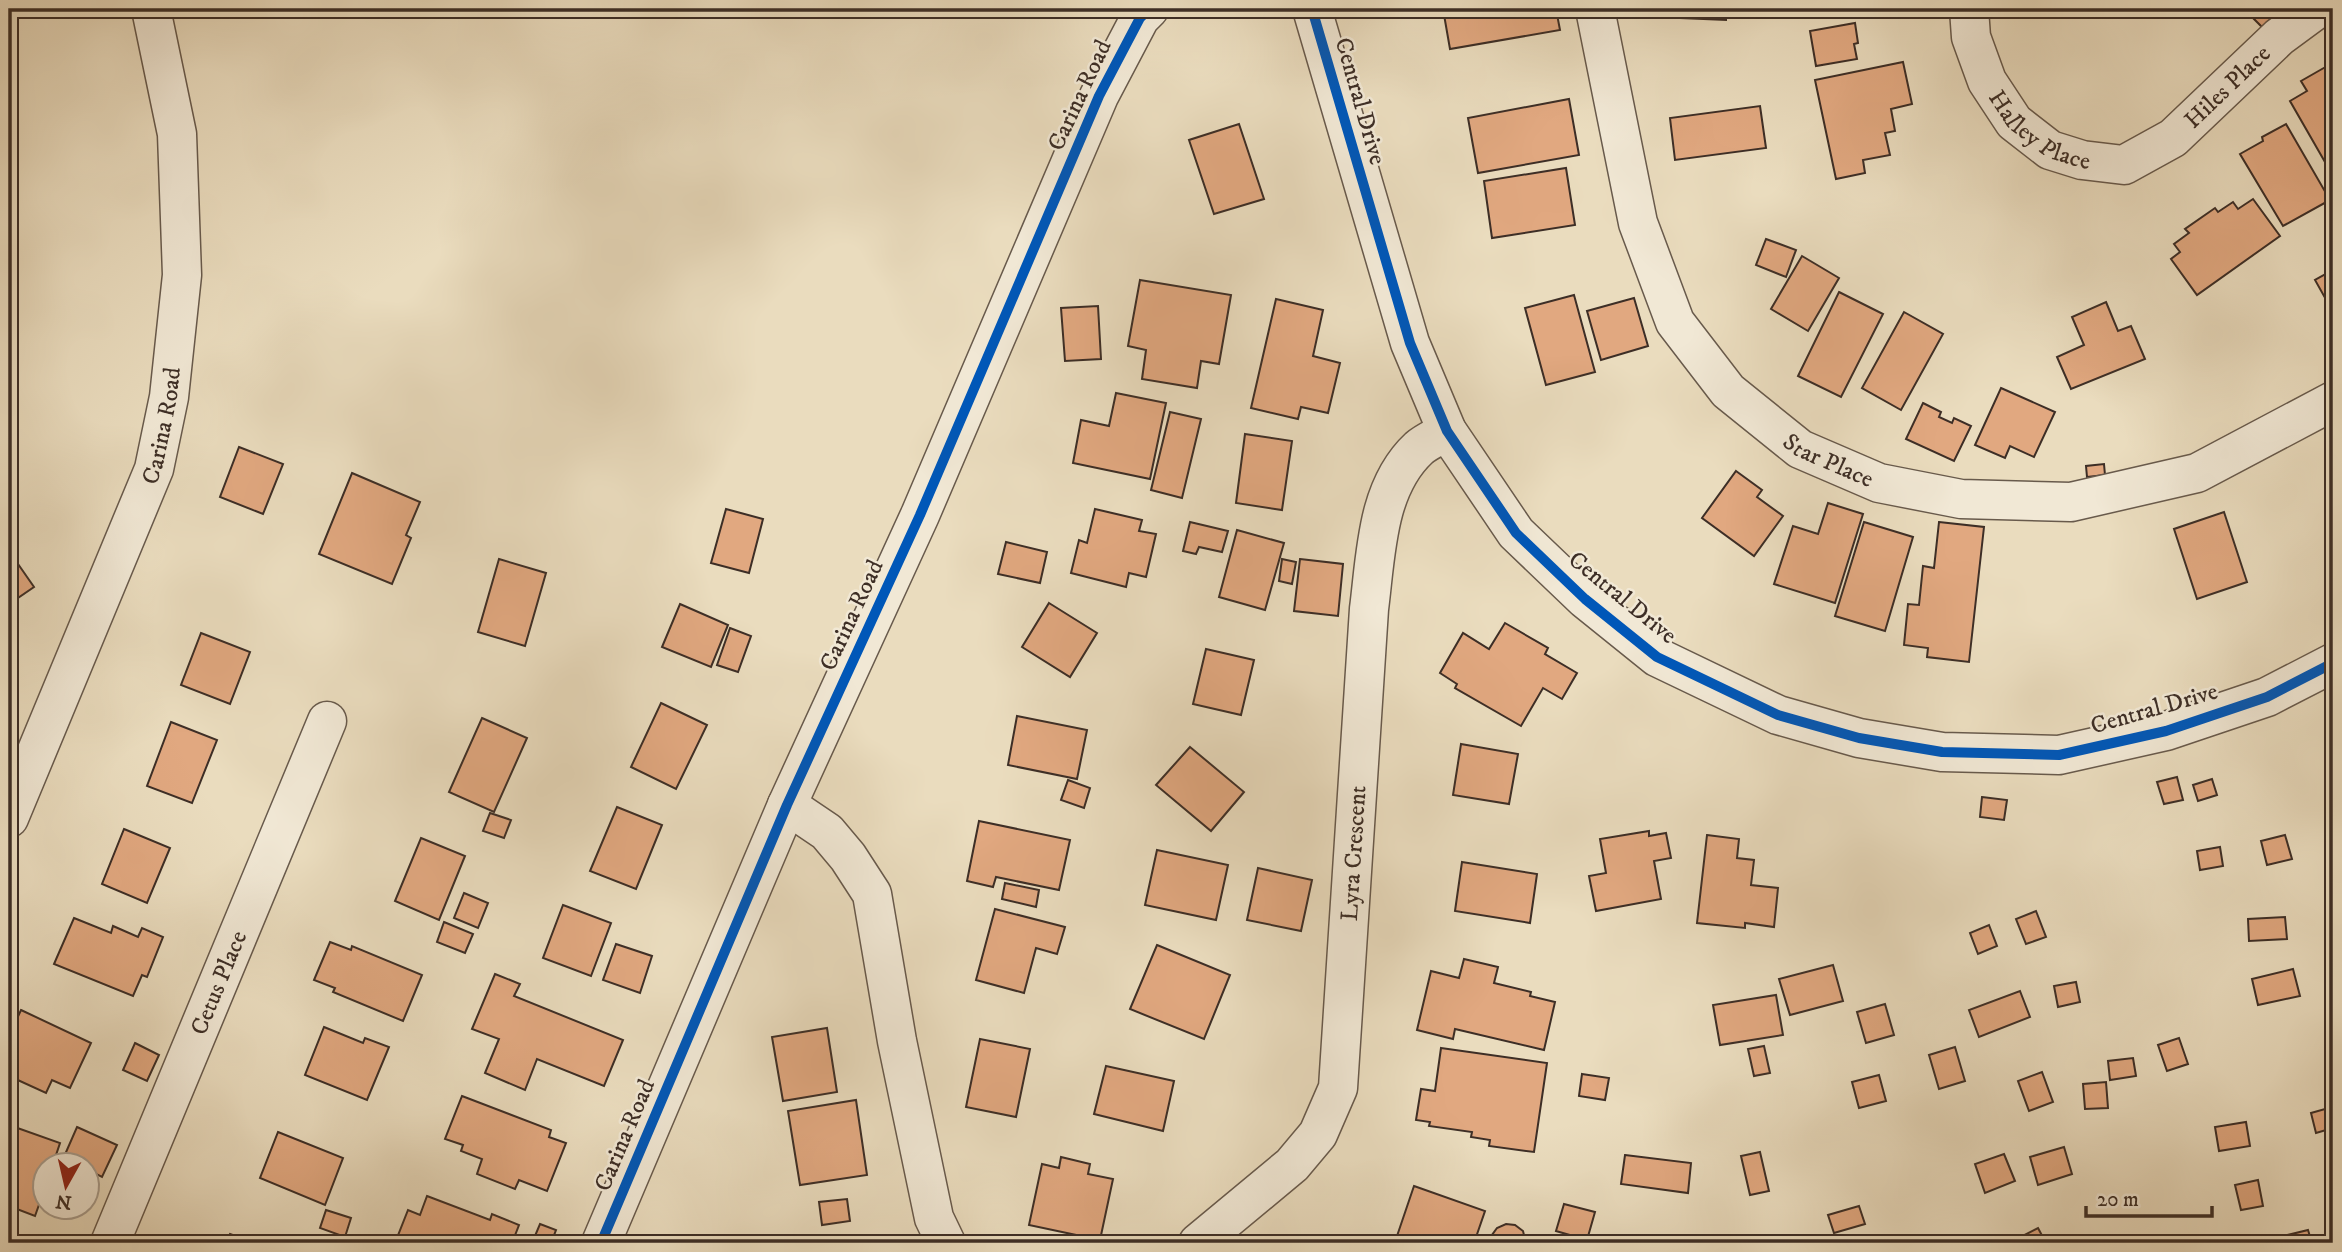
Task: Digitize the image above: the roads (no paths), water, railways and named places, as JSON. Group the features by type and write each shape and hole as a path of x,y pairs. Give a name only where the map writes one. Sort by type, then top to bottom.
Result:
{"street":[{"name":"Carina Road","path":"9,818 154,469 169,397 182,275 177,134 151,9"},
{"name":"Carina Road","path":"601,1243 787,805 920,515 1099,96 1140,18 1149,9"},
{"name":"Central Drive","path":"1311,9 1410,343 1447,431 1516,533 1586,599 1657,657 1778,715 1858,738 1942,752 2059,755 2166,731 2267,697 2333,663"},
{"name":"Star Place","path":"1595,9 1638,223 1675,322 1728,391 1800,449 1879,483 1961,499 2071,502 2197,472 2333,401"},
{"name":"Halley Place","path":"1969,9 1971,37 1987,81 2014,122 2050,150 2082,160 2124,165 2173,138"},
{"name":"Hiles Place","path":"2173,138 2279,37 2317,9"},
{"name":"Lyra Crescent","path":"1198,1243 1292,1165 1318,1134 1338,1088 1369,609 1378,533 1388,495 1404,467 1420,447 1447,431"},
{"name":"Cetus Place","path":"110,1243 327,721"},
{"path":"787,805 827,832 848,857 872,894 897,1041 934,1219 946,1243"}]}
